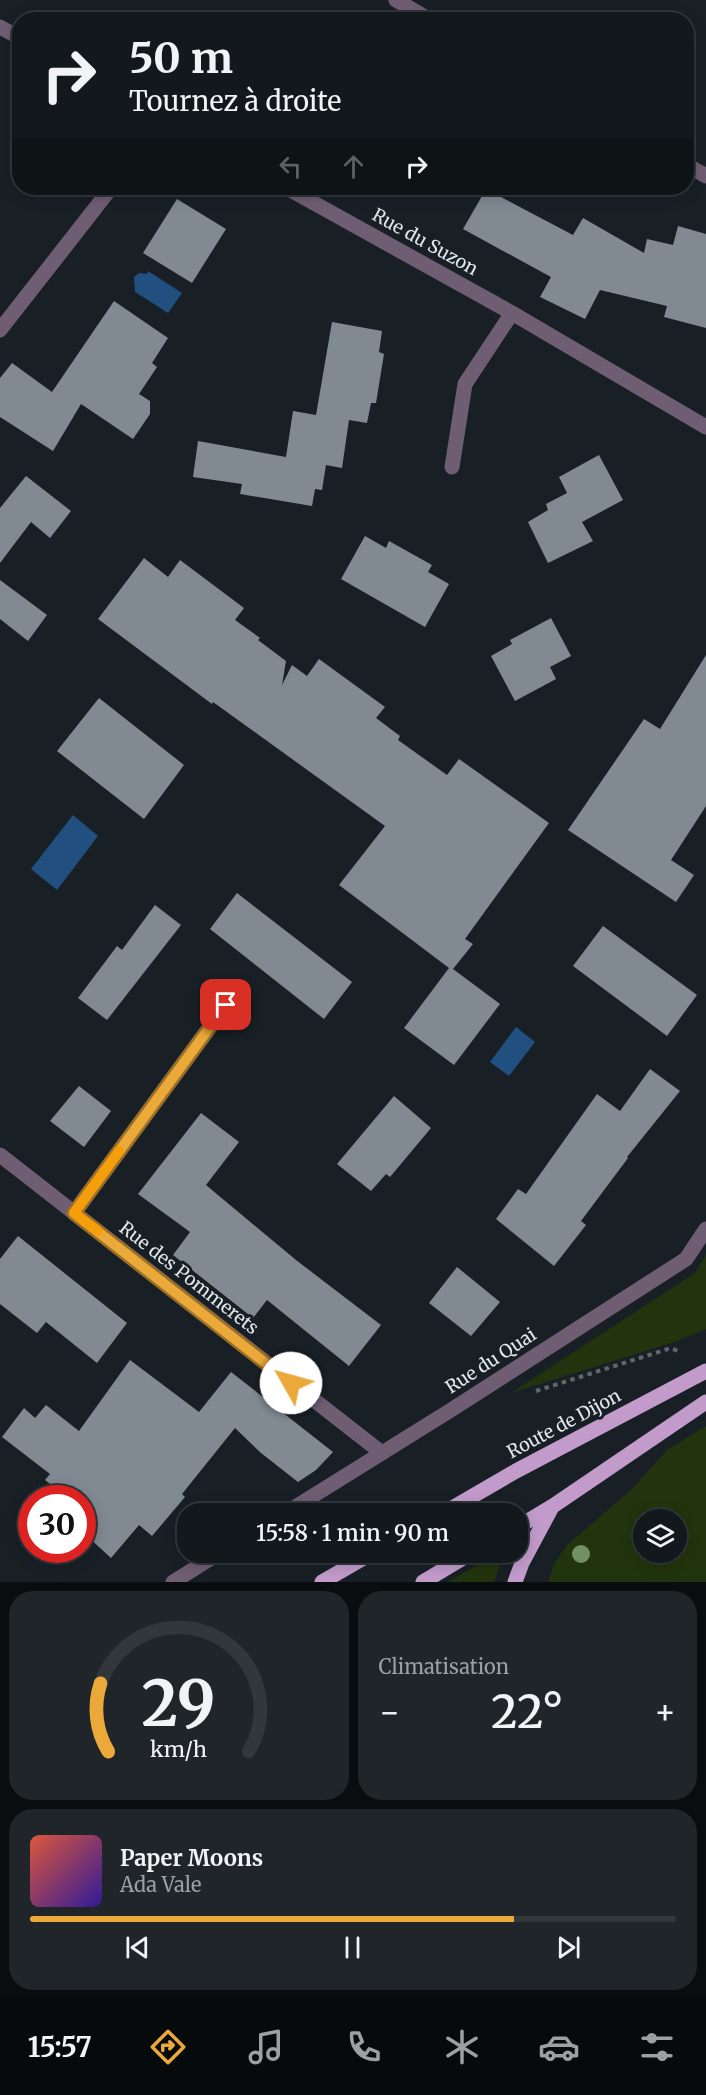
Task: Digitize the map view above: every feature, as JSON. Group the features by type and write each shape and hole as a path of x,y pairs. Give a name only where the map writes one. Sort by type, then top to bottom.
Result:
{"main road":[{"name":"Route de Dijon","path":"461,1503 516,1471 706,1371"},
{"path":"528,1521 706,1402"},
{"path":"515,1582 522,1563 553,1506"},
{"path":"322,1582 356,1563"},
{"path":"423,1582 455,1563"},
{"path":"338,1582 349,1567"}],"street":[{"path":"396,0 416,12"},
{"path":"0,330 106,195"},
{"name":"Rue du Suzon","path":"300,195 512,313 706,428"},
{"path":"452,467 465,384 512,313"},
{"path":"74,1213 226,1005"},
{"name":"Rue des Pommerets","path":"0,1155 382,1453"},
{"name":"Rue du Quai","path":"302,1503 686,1259 706,1229"},
{"path":"173,1582 203,1563"}],"path":[{"path":"535,1391 670,1348 694,1359 706,1371"}],"green space":[{"path":"706,1255 706,1329 677,1341 511,1393 695,1273"},
{"path":"706,1426 706,1582 548,1582 554,1564 567,1545 630,1491 667,1450"},
{"path":"481,1563 501,1563 494,1582 448,1582"}],"water":[{"path":"148,271 182,293 168,313 135,292 134,277 139,273 147,274"},
{"path":"73,815 98,836 57,890 31,869"},
{"path":"516,1027 535,1042 509,1076 490,1062"}],"building":[{"path":"483,195 497,195 573,235 583,218 644,253 647,239 673,245 678,226 706,234 706,328 664,317 667,306 600,290 585,319 540,297 551,277 463,229"},
{"path":"177,199 226,229 192,283 143,253"},
{"path":"114,301 168,338 152,363 157,367 139,394 150,401 150,414 133,439 81,404 53,451 0,417 0,378 12,363 52,392"},
{"path":"332,322 382,331 379,352 384,354 376,403 371,403 367,423 349,420 342,468 326,465 322,490 315,489 312,506 240,494 242,484 193,477 198,441 286,457 293,411 316,415"},
{"path":"599,455 623,500 582,522 593,541 548,563 528,522 548,510 546,504 567,493 559,477"},
{"path":"26,476 71,511 50,538 31,522 0,563 0,508"},
{"path":"365,536 386,548 389,541 432,565 428,572 449,584 425,627 341,579"},
{"path":"144,558 168,577 180,560 244,608 235,620 286,661 282,685 292,665 307,676 319,659 385,707 376,718 400,736 398,740 447,775 459,759 549,823 465,939 473,944 453,969 500,1004 454,1065 404,1028 449,968 339,885 385,826 213,702 212,704 98,619"},
{"path":"0,580 47,615 28,641 0,619"},
{"path":"551,618 571,656 550,667 556,679 515,701 491,656 512,644 510,640"},
{"path":"706,655 706,806 671,860 694,875 676,902 568,830 644,719 660,729"},
{"path":"99,698 184,765 144,819 57,751"},
{"path":"237,893 352,982 324,1019 210,929"},
{"path":"155,905 181,925 107,1020 78,998 117,946 122,950"},
{"path":"603,926 697,995 667,1036 573,966"},
{"path":"650,1069 680,1091 627,1157 581,1221 586,1225 554,1266 496,1219 518,1189 526,1194 597,1094 620,1111"},
{"path":"79,1086 111,1111 84,1147 50,1121"},
{"path":"394,1096 431,1128 390,1177 386,1174 371,1191 337,1164"},
{"path":"201,1113 239,1142 206,1185 296,1260 381,1325 349,1366 267,1300 253,1318 173,1255 190,1232 138,1194"},
{"path":"18,1236 127,1323 97,1363 46,1322 37,1333 0,1304 0,1259"},
{"path":"457,1267 500,1302 471,1336 429,1303"},
{"path":"130,1360 199,1412 231,1372 333,1452 316,1470 298,1482 261,1453 235,1428 182,1494 185,1497 177,1503 177,1506 152,1536 139,1525 111,1558 96,1544 96,1485 51,1485 45,1480 50,1474 2,1437 24,1408 35,1418 46,1405 79,1431"}],"slow traffic":[{"path":"98,1231 74,1213 119,1151"}],"route":[{"path":"226,1005 74,1213 291,1383"}]}
